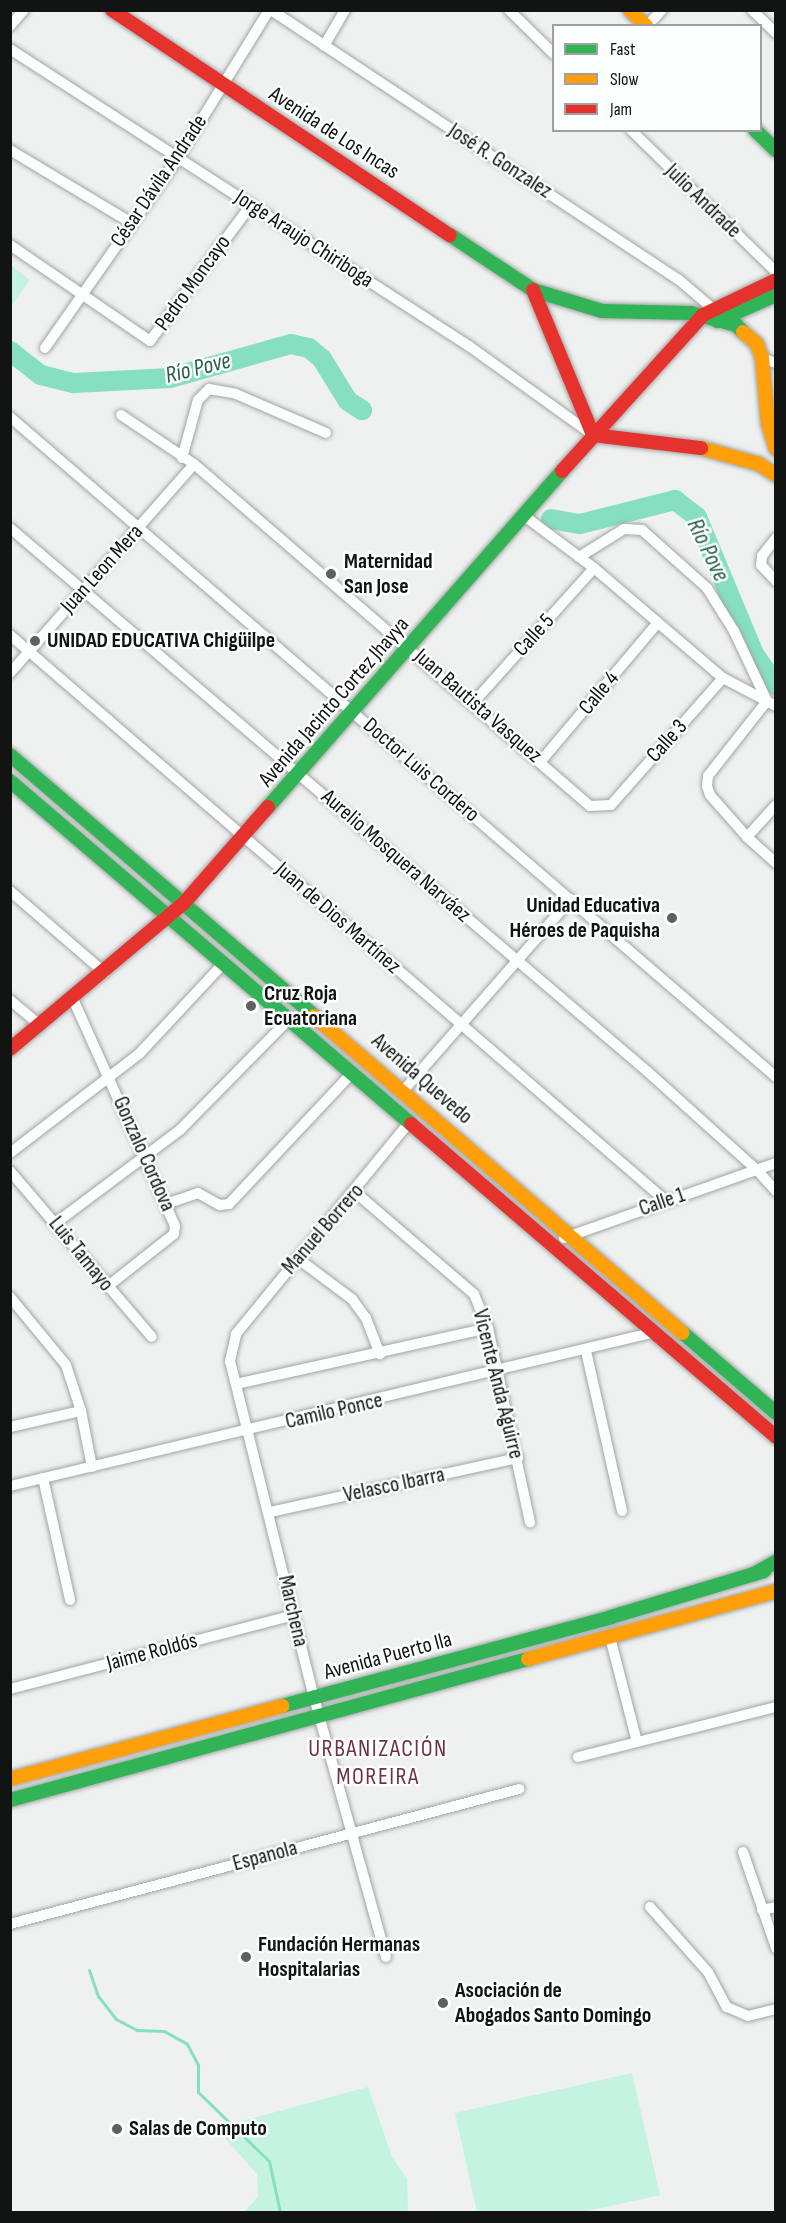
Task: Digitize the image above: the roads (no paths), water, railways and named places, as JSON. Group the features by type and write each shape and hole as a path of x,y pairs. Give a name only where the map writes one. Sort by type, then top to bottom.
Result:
{"main road":[{"name":"Avenida de Los Incas","path":"112,10 533,290 602,311 715,315 736,325 748,334 769,360 768,423 776,449"},
{"path":"630,10 645,24"},
{"path":"757,132 776,150"},
{"name":"Avenida Jacinto Cortez Jhayya","path":"10,1049 105,973 183,904 410,647 641,378 688,331 776,280"},
{"path":"533,290 593,435 712,449 759,465 776,475"},
{"name":"Avenida Jacinto Cortez Jhayya","path":"715,315 776,295"},
{"name":"Avenida Quevedo","path":"10,755 776,1413"},
{"name":"Avenida Quevedo","path":"10,782 776,1437"},
{"path":"754,1574 776,1562"},
{"name":"Avenida Puerto Ila","path":"10,1779 314,1698 776,1568"},
{"name":"Avenida Puerto Ila","path":"10,1800 776,1591"}],"street":[{"path":"10,26 24,10"},
{"name":"César Dávila Andrade","path":"45,348 130,222 178,158 270,10"},
{"name":"José R. Gonzalez","path":"270,10 668,272 715,315"},
{"path":"324,46 345,10"},
{"path":"509,10 552,52"},
{"path":"649,24 662,10"},
{"path":"752,10 776,33"},
{"name":"Jorge Araujo Chiriboga","path":"10,49 469,346 593,435"},
{"name":"Julio Andrade","path":"633,132 776,272"},
{"path":"10,150 130,222"},
{"name":"Pedro Moncayo","path":"10,245 150,341 251,205"},
{"path":"182,458 198,400 209,389 236,394 326,433"},
{"name":"Juan Bautista Vasquez","path":"121,415 194,464 410,647 590,806 604,808 611,804"},
{"name":"Doctor Luis Cordero","path":"10,417 776,1077"},
{"name":"Juan Leon Mera","path":"10,673 194,464"},
{"path":"525,512 594,568 656,625 723,678 771,704"},
{"name":"Aurelio Mosquera Narváez","path":"10,528 299,771 757,1170 776,1191"},
{"path":"579,557 624,529 642,530 650,535 707,588 734,631 771,704"},
{"path":"776,538 762,556 761,565 776,581"},
{"name":"Calle 5","path":"473,703 594,568"},
{"name":"Calle 4","path":"541,761 656,625"},
{"name":"Juan de Dios Martínez","path":"10,635 666,1201"},
{"name":"Calle 3","path":"611,804 723,678"},
{"path":"771,704 708,776 710,795 747,837 776,863"},
{"path":"747,837 776,806"},
{"path":"10,891 105,973"},
{"path":"403,1091 514,960 571,898"},
{"path":"10,1153 139,1054 224,963"},
{"name":"Gonzalo Cordova","path":"73,999 146,1156 175,1226 174,1234 107,1287"},
{"path":"10,1000 40,1025"},
{"path":"57,1222 180,1130 288,1020"},
{"path":"166,1204 198,1193 220,1205 229,1204 352,1073"},
{"name":"Manuel Borrero","path":"236,1334 297,1258 355,1192 408,1124"},
{"name":"Calle 1","path":"567,1234 776,1163"},
{"name":"Luis Tamayo","path":"10,1171 57,1222 107,1287 152,1337"},
{"name":"Vicente Anda Aguirre","path":"355,1192 462,1280 474,1294 488,1328 518,1458 530,1523"},
{"path":"555,1249 567,1234"},
{"path":"297,1258 352,1299 366,1318 380,1354"},
{"path":"10,1297 66,1365 81,1411 92,1467"},
{"path":"236,1384 380,1354 488,1328"},
{"name":"Camilo Ponce","path":"10,1486 247,1432 586,1351 655,1332"},
{"name":"Marchena","path":"236,1334 230,1361 247,1432 270,1512 314,1698 386,1957"},
{"path":"586,1351 622,1511"},
{"path":"10,1427 81,1411"},
{"name":"Velasco Ibarra","path":"270,1512 518,1458"},
{"path":"43,1478 70,1600"},
{"name":"Jaime Roldós","path":"10,1689 294,1615"},
{"path":"610,1637 638,1742"},
{"path":"578,1757 776,1707"},
{"name":"Espanola","path":"10,1924 519,1789"},
{"path":"743,1852 776,1948"},
{"path":"762,1910 776,1906"},
{"path":"650,1907 708,1972 727,2007 748,2016 776,2009"}],"waterway":[{"name":"Río Pove","path":"10,351 41,375 74,383 170,378 291,344 309,348 322,359 348,401 362,410"},
{"name":"Río Pove","path":"551,519 580,524 675,500 697,517 754,654 776,686"},
{"path":"89,1970 98,1996 116,2019 137,2030 164,2031 187,2044 198,2065 198,2092 269,2161 280,2212"}],"place":[{"name":"Maternidad San Jose","path":"331,574"},
{"name":"UNIDAD EDUCATIVA Chigüilpe","path":"35,641"},
{"name":"Unidad Educativa Héroes de Paquisha","path":"672,918"},
{"name":"Cruz Roja Ecuatoriana","path":"251,1006"},
{"name":"Fundación Hermanas Hospitalarias","path":"246,1957"},
{"name":"Asociación de Abogados Santo Domingo","path":"443,2003"},
{"name":"Salas de Computo","path":"117,2129"}],"district":[{"name":"URBANIZACIÓN MOREIRA","path":"378,1763"}]}
